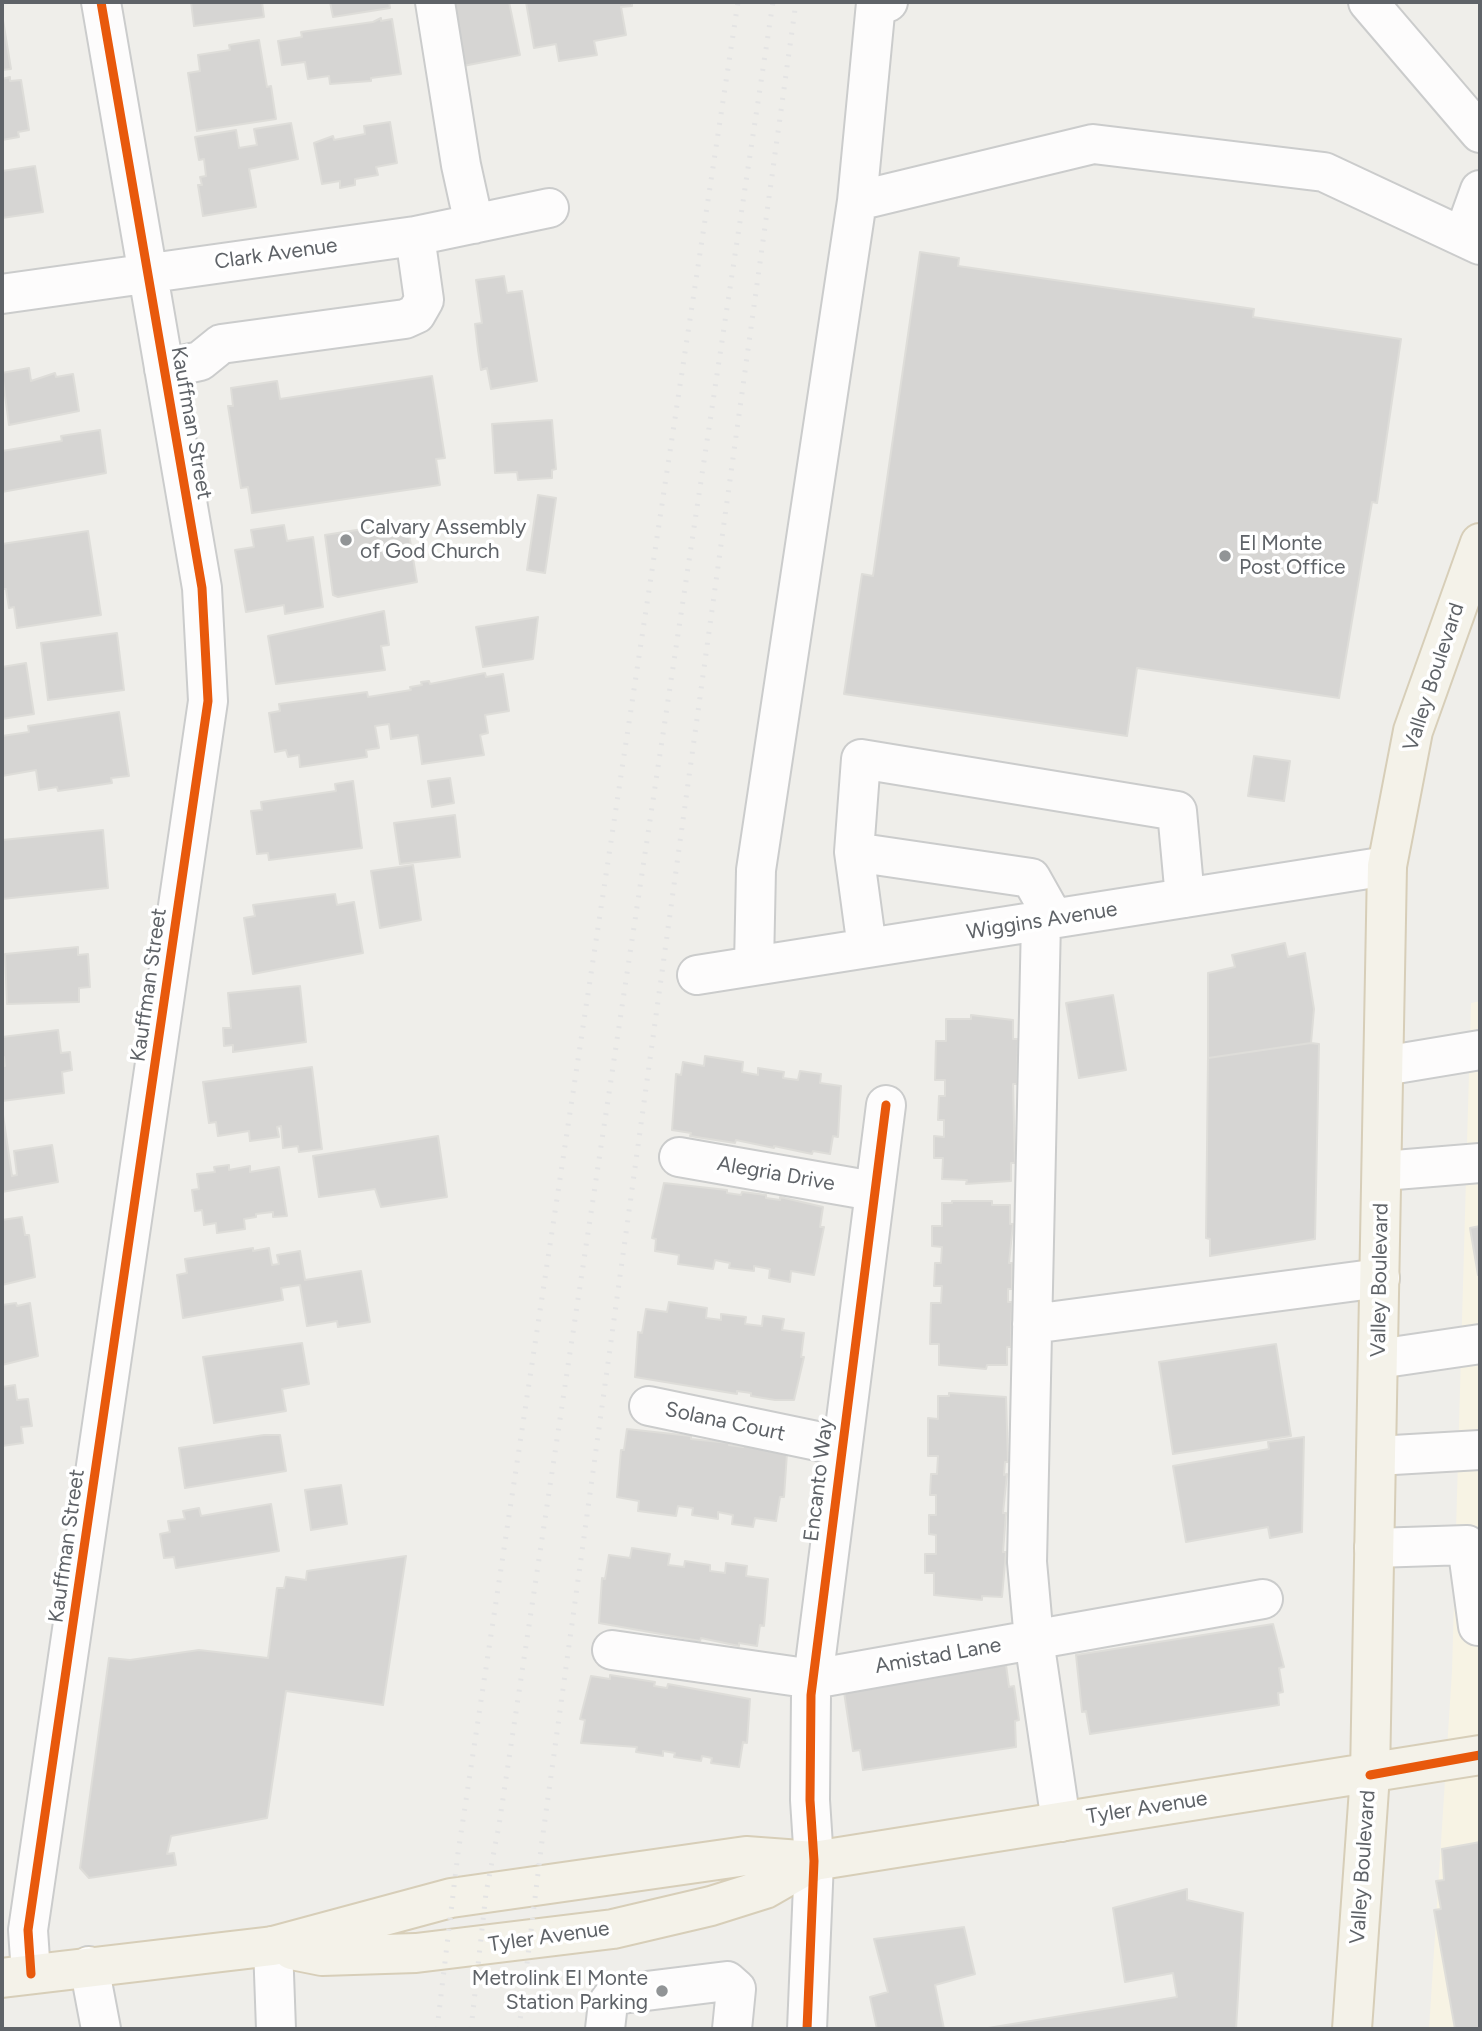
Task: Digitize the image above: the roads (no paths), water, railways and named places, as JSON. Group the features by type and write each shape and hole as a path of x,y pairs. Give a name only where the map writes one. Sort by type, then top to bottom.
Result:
{"main road":[{"name":"Valley Boulevard","path":"1352,2029 1370,1775 1387,866 1413,731 1480,543"},
{"name":"Tyler Avenue","path":"16,1976 273,1946 451,1898 486,1892 746,1856 814,1861 1370,1775 1480,1755"},
{"name":"Tyler Avenue","path":"273,1946 322,1956 416,1953 613,1929 711,1906 765,1889 814,1861"}],"street":[{"name":"Kauffman Street","path":"16,1976 28,1930 208,701 202,588 145,272 101,2"},
{"path":"435,2 461,165 474,224"},
{"path":"754,965 756,870 857,201 876,3 888,2"},
{"path":"1368,2 1480,133"},
{"path":"857,201 1093,144 1324,172 1472,241 1480,190"},
{"name":"Clark Avenue","path":"2,294 415,236 549,208"},
{"path":"164,369 200,361 221,344 405,319 416,314 424,300 415,236"},
{"path":"867,948 854,852 860,759 1177,811 1185,898"},
{"path":"854,852 1031,878 1048,920 1032,1324 1027,1562 1034,1640 1061,1822"},
{"name":"Wiggins Avenue","path":"697,975 1387,866"},
{"path":"1384,1066 1480,1050"},
{"name":"Encanto Way","path":"807,2029 814,1861 810,1800 813,1679 886,1105"},
{"name":"Alegria Drive","path":"679,1157 873,1191"},
{"path":"1382,1171 1480,1163"},
{"path":"1032,1324 1380,1278"},
{"path":"1378,1359 1480,1344"},
{"name":"Solana Court","path":"649,1406 841,1446"},
{"path":"1376,1456 1480,1450"},
{"path":"1374,1548 1467,1545 1480,1626"},
{"name":"Amistad Lane","path":"611,1650 813,1679 1263,1599"},
{"path":"273,1946 276,2029"},
{"path":"89,1966 101,2029"},
{"path":"605,2029 608,2003 614,1995 727,1980 736,1989 732,2029"}],"railway":[{"path":"437,2029 458,1853 738,2"},
{"path":"471,2029 486,1893 499,1825 773,2"},
{"path":"519,2029 542,1841 796,2"}],"place":[{"name":"Calvary Assembly of God Church","path":"346,540"},
{"name":"El Monte Post Office","path":"1225,556"},
{"name":"Metrolink El Monte Station Parking","path":"662,1991"}]}
